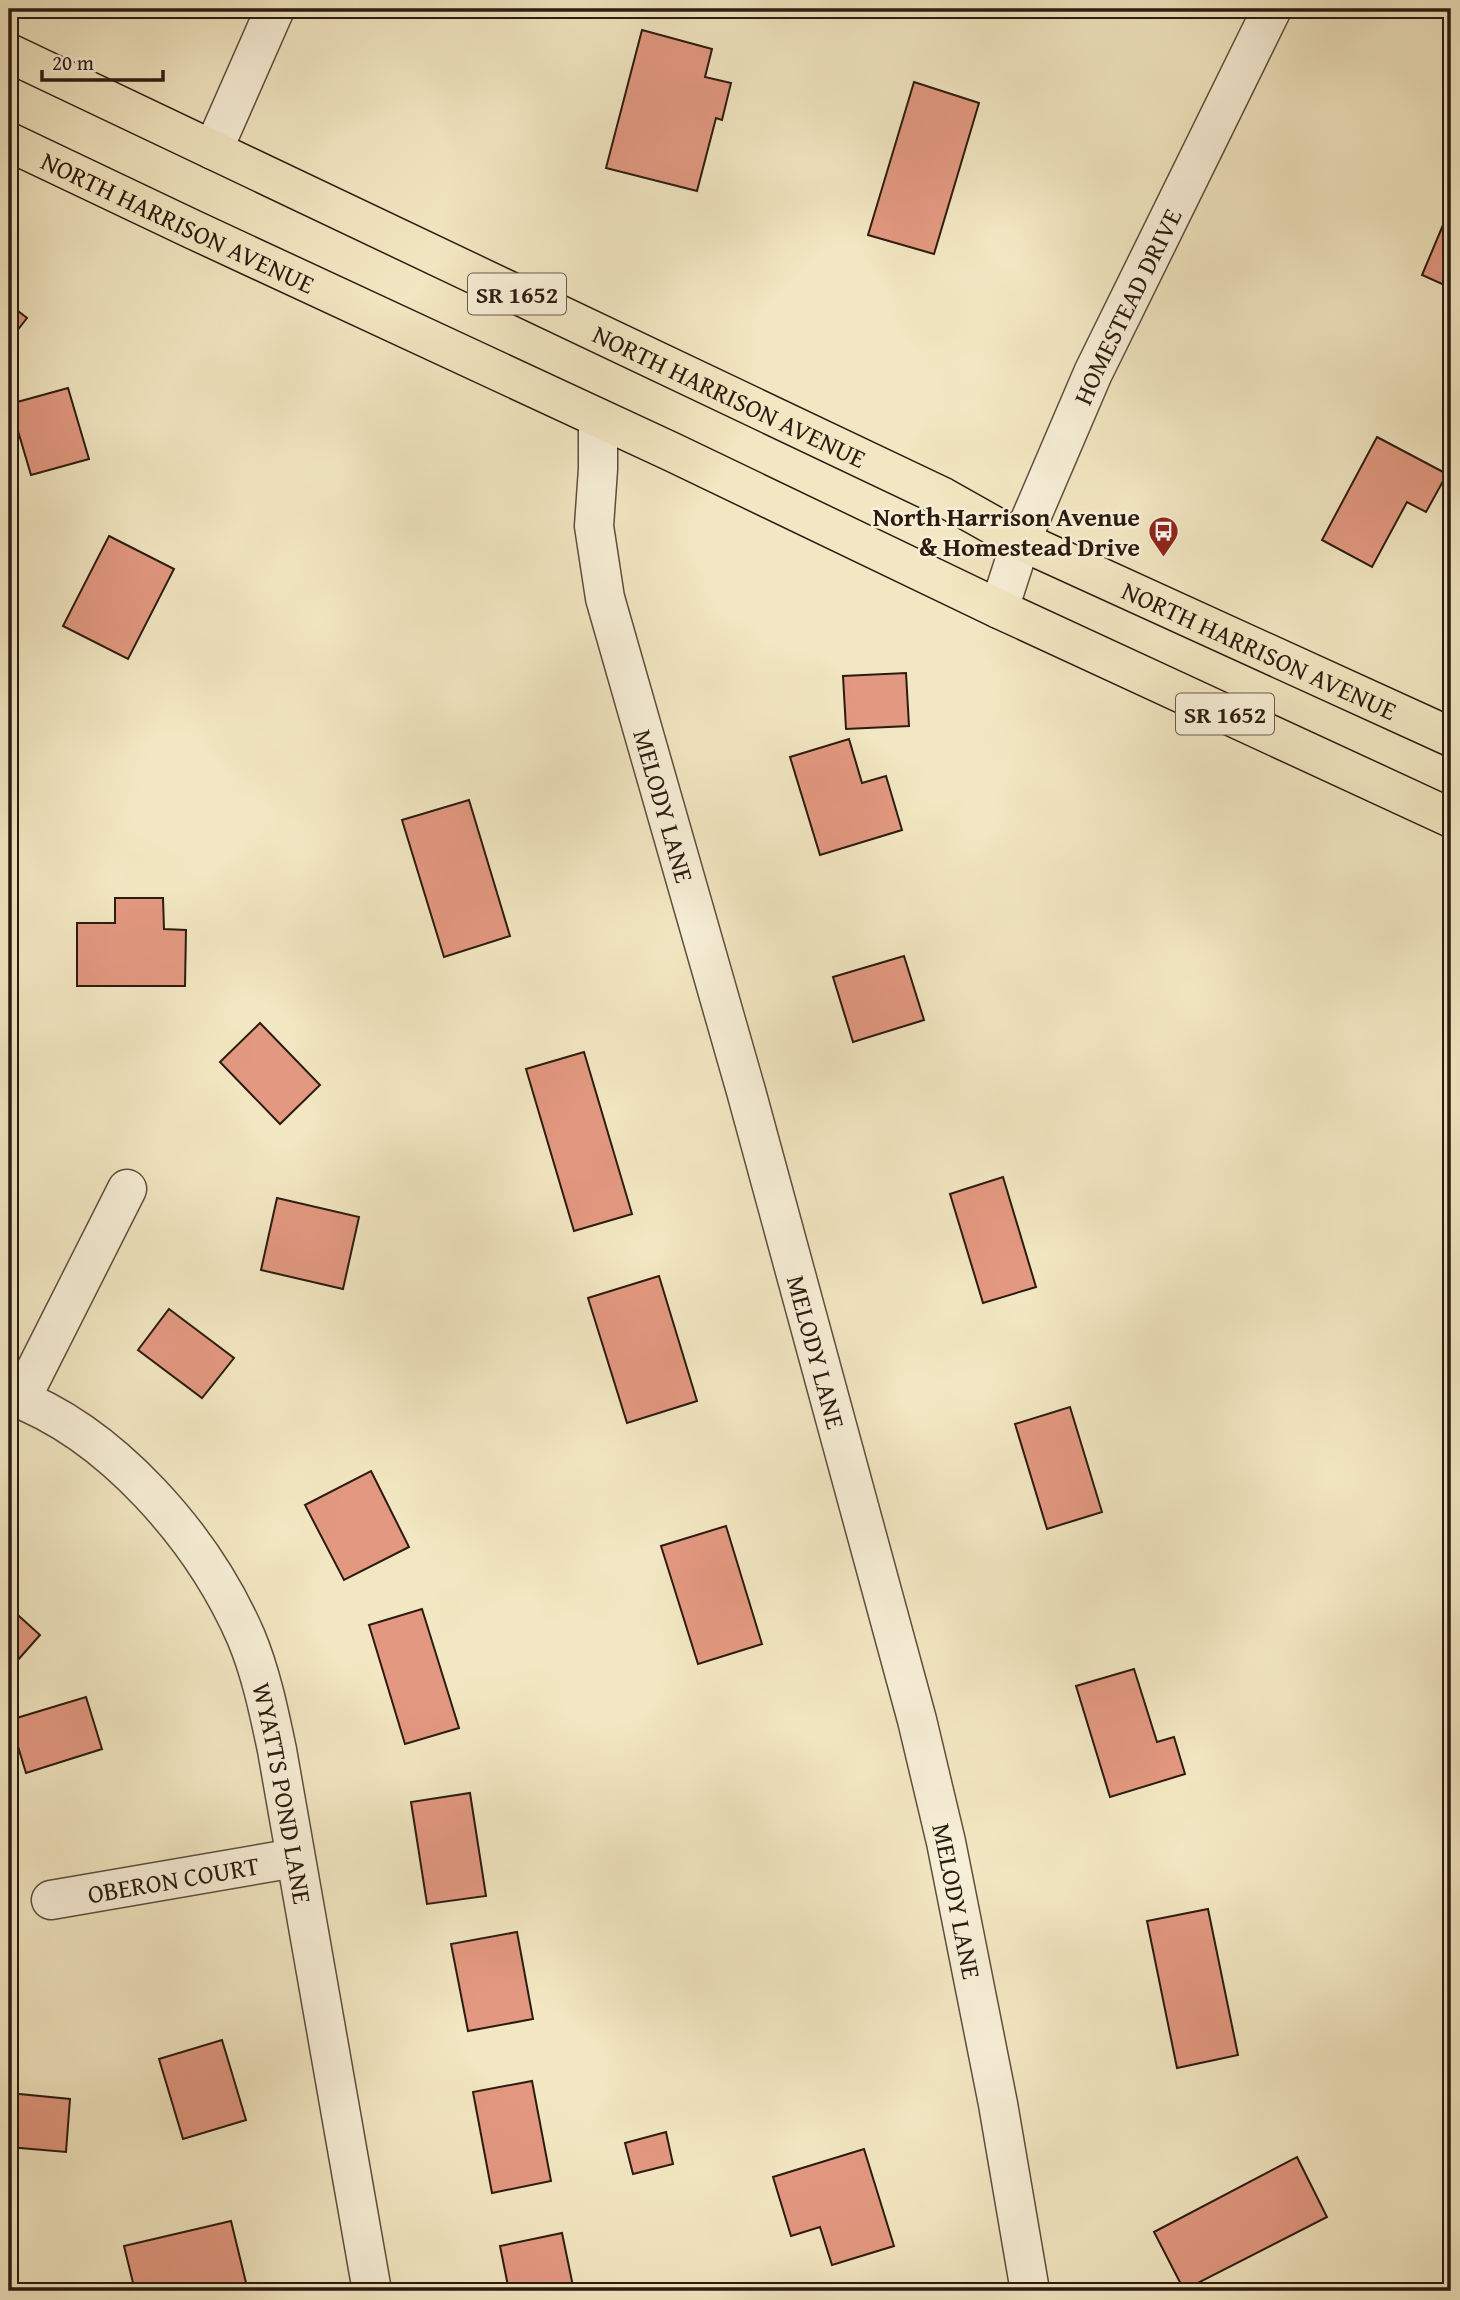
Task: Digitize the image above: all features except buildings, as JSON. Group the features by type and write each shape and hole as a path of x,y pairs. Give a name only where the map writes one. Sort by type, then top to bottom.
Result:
{"main road":[{"name":"NORTH HARRISON AVENUE","path":"9,53 943,497 1021,541 1451,737"},
{"name":"NORTH HARRISON AVENUE","path":"9,142 598,418 999,610 1451,818"}],"street":[{"path":"213,150 275,9"},
{"name":"HOMESTEAD DRIVE","path":"999,610 1021,541 1093,373 1272,9"},
{"name":"MELODY LANE","path":"598,418 594,526 604,598 746,1091 914,1709 949,1855 998,2104 1030,2291"},
{"path":"15,1397 127,1189"},
{"name":"WYATTS POND LANE","path":"15,1397 68,1424 110,1456 154,1497 219,1585 246,1637 264,1690 277,1750 372,2291"},
{"name":"OBERON COURT","path":"51,1900 295,1858"}],"place":[{"name":"North Harrison Avenue & Homestead Drive","path":"1163,558"}]}
